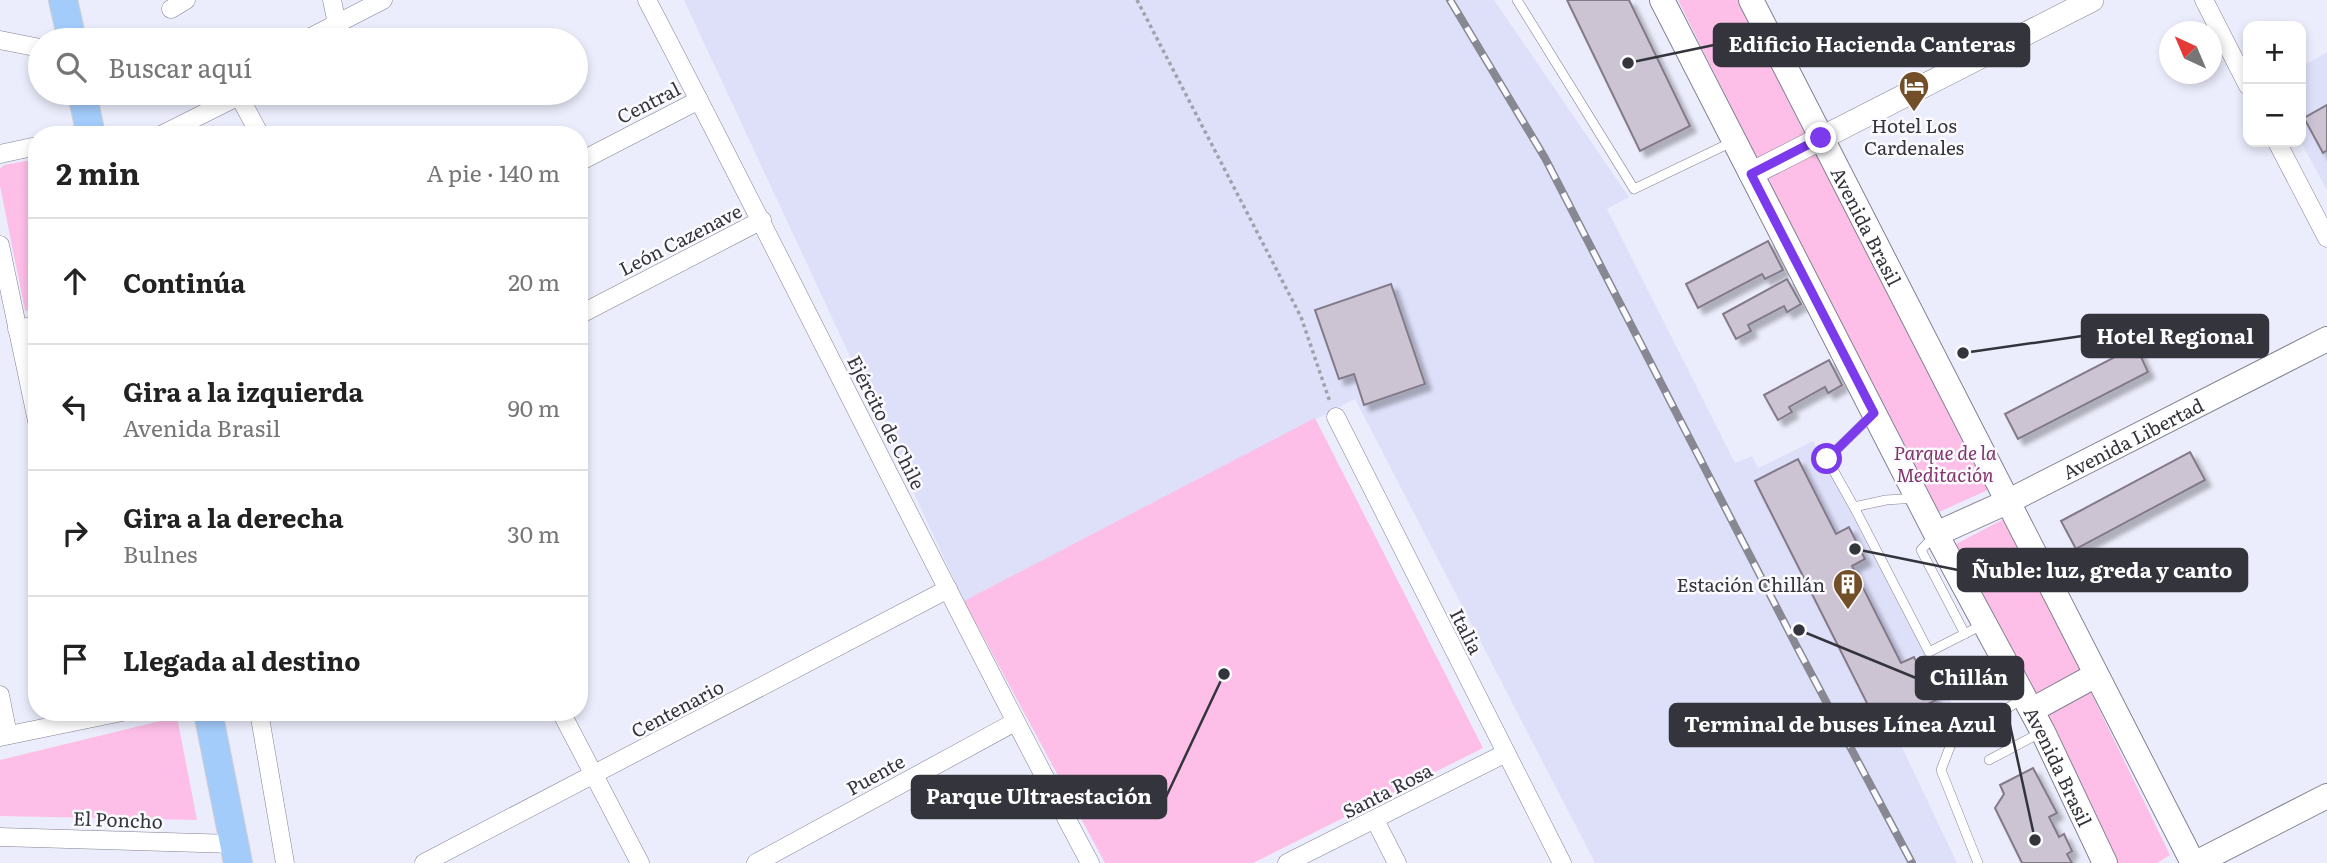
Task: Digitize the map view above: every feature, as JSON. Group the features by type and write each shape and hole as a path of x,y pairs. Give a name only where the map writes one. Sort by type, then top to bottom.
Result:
{"main road":[{"path":"64,0 70,28"},
{"name":"Avenida Brasil","path":"1662,0 1936,534 1975,629 2033,713 2105,863"},
{"name":"Avenida Brasil","path":"1751,0 2195,863"},
{"path":"85,105 89,126"},
{"name":"Avenida Libertad","path":"1936,534 2007,502 2327,339"},
{"path":"2033,713 2096,675"},
{"path":"210,721 236,853"},
{"path":"2195,863 2324,804"}],"street":[{"path":"332,0 337,24"},
{"path":"329,28 383,0"},
{"name":"Ejército de Chile","path":"647,0 762,220 1014,722 1090,863"},
{"path":"1751,174 2092,0"},
{"path":"2204,0 2247,84"},
{"path":"0,40 28,46"},
{"name":"Central","path":"588,157 699,100"},
{"path":"178,126 219,105"},
{"path":"245,105 256,126"},
{"path":"2280,147 2327,238"},
{"path":"0,154 28,148"},
{"name":"León Cazenave","path":"588,310 762,220"},
{"path":"0,245 28,377"},
{"path":"18,329 28,327"},
{"name":"Italia","path":"1336,417 1562,863"},
{"name":"Centenario","path":"425,863 948,589"},
{"path":"0,695 4,736 71,721"},
{"path":"260,721 285,863"},
{"path":"566,721 640,863"},
{"name":"Puente","path":"756,863 1014,722"},
{"name":"Santa Rosa","path":"1287,863 1506,753"},
{"path":"1375,820 1397,863"},
{"name":"El Poncho","path":"0,837 236,853"}],"lane":[{"path":"1517,0 1634,189 1734,141"},
{"path":"1874,413 1827,459 1929,652 1975,629"},
{"path":"1854,507 1886,500 1918,498"},
{"path":"1989,760 2033,713"},
{"path":"1978,863 1941,769 1951,744 2033,713"}],"path":[{"path":"1137,0 1301,317 1336,417"}],"shaded area":[{"path":"684,0 1494,0 1629,197 1607,209 1735,463 1752,456 1758,468 1813,441 1957,713 1900,743 1957,863 1595,863 1355,399 964,601"},
{"path":"2327,52 2327,190 2304,147 2306,147 2306,64"}],"green space":[{"path":"1678,0 1739,0 1805,135 1758,161"},
{"name":"Parque de la Meditación","path":"1815,150 1990,489 1939,512 1766,177"},
{"path":"28,161 28,312 25,310 0,186 0,169 4,165"},
{"path":"1315,418 1483,748 1253,863 1105,863 964,601"},
{"path":"2006,518 2170,855 2157,863 2118,863 1956,544"},
{"path":"161,721 178,721 197,820 0,816 0,760"}],"building":[{"path":"1567,0 1629,0 1690,126 1640,151"},
{"path":"2327,105 2327,150 2323,153 2306,122 2306,117"},
{"path":"1768,241 1783,270 1765,279 1762,274 1698,308 1686,284"},
{"path":"1787,279 1801,304 1787,312 1784,306 1748,325 1751,331 1736,339 1723,314"},
{"path":"1391,284 1425,384 1364,405 1354,374 1339,379 1315,310"},
{"path":"2136,346 2148,372 2018,439 2005,414"},
{"path":"1829,360 1842,385 1828,393 1825,387 1789,407 1792,412 1778,420 1764,395"},
{"path":"2190,452 2205,480 2076,549 2061,521"},
{"name":"Estación Chillán","path":"1798,459 1836,534 1849,527 1865,559 1852,566 1901,663 1914,657 1936,700 1904,716 1909,724 1884,737 1755,481"},
{"path":"2033,768 2057,813 2049,817 2059,837 2064,834 2072,851 2067,854 2072,863 2022,863 1995,808 2004,794 2000,785"}],"railway":[{"path":"1450,0 1545,158 1797,647 1912,863"}],"place":[{"name":"Edificio Hacienda Canteras","path":"1628,63"},
{"name":"Hotel Los Cardenales","path":"1914,113"},
{"name":"Hotel Regional","path":"1963,353"},
{"name":"Ñuble: luz, greda y canto","path":"1855,549"},
{"name":"Estación Chillán","path":"1848,611"},
{"name":"Chillán","path":"1799,630"},
{"name":"Parque Ultraestación","path":"1224,674"},
{"name":"Terminal de buses Línea Azul","path":"2035,840"}],"route":[{"path":"1821,138 1751,174 1874,413 1827,459"}]}
